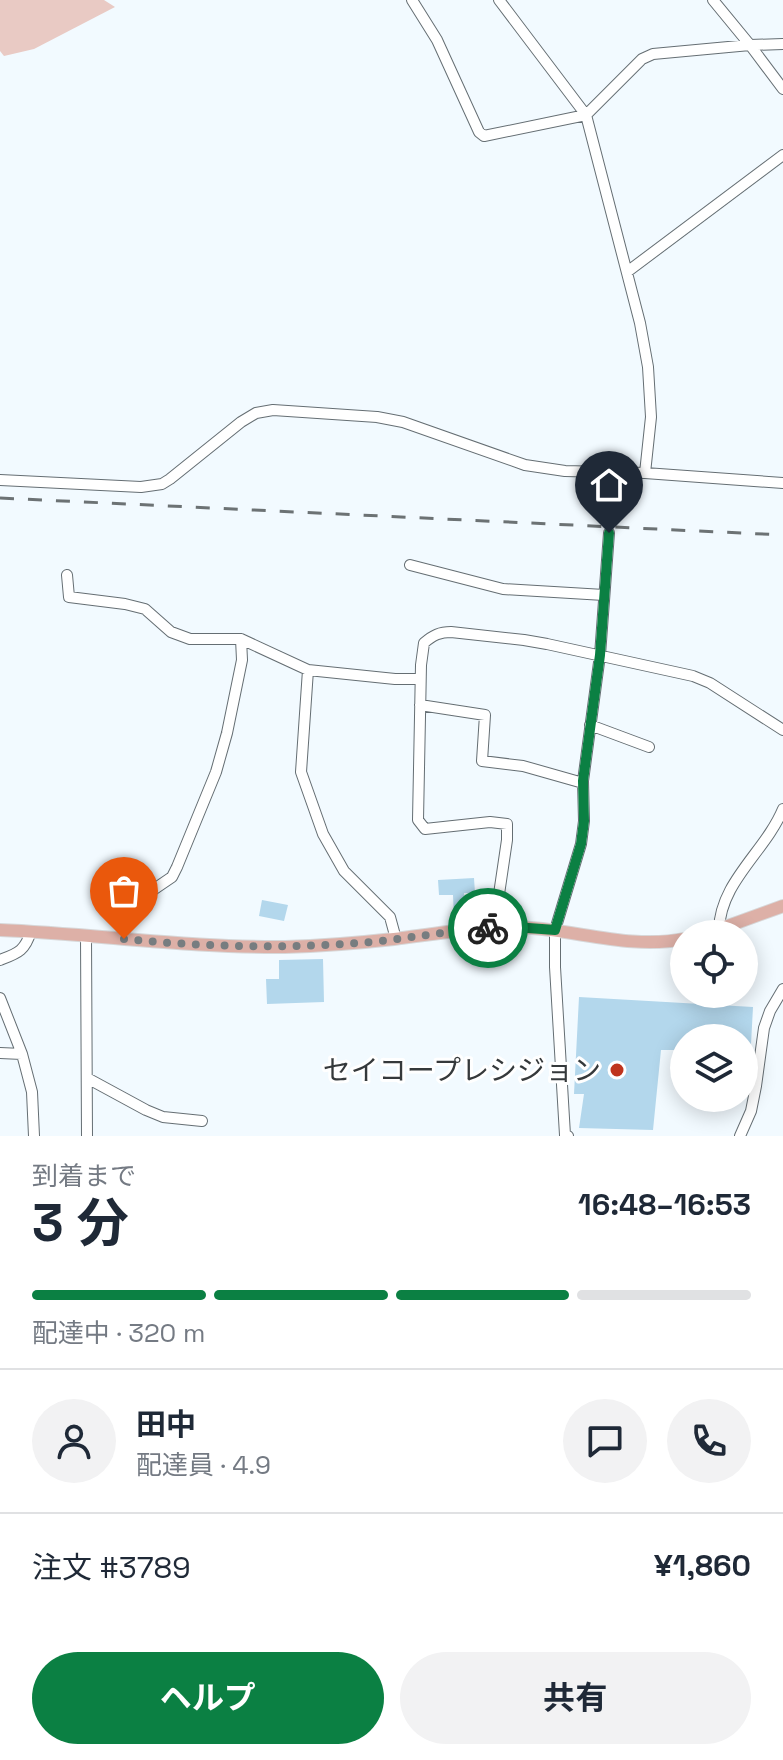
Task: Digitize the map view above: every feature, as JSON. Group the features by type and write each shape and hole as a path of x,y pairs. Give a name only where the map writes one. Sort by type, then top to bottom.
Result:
{"main road":[{"path":"745,920 783,906"},
{"path":"0,930 197,945 286,947 515,927 555,930 632,943 670,941"}],"street":[{"path":"412,0 437,40 479,132 484,136 586,115 642,59 653,54 783,44"},
{"path":"499,0 586,115 648,367 651,417 645,473"},
{"path":"713,0 783,89"},
{"path":"627,272 783,155"},
{"path":"0,480 153,486 170,479 241,422 256,413 273,410 377,417 416,426 525,465 565,471 645,473 783,483"},
{"path":"607,472 609,515"},
{"path":"568,1136 565,1135 559,1048 555,930 581,844 583,783 600,655 609,533"},
{"path":"410,565 503,589 604,595"},
{"path":"67,575 69,597 145,609 171,632 190,639 241,639 308,670 420,679"},
{"path":"494,928 507,824 490,822 425,829 418,820 420,679 424,643 441,632 524,640 693,676 710,683 783,730"},
{"path":"124,939 125,909 172,877 216,772 242,660 241,639"},
{"path":"308,670 301,772 323,834 344,871 390,917 396,939"},
{"path":"420,705 485,715 482,761 523,766 583,783"},
{"path":"590,725 649,747"},
{"path":"717,920 731,888 783,809"},
{"path":"0,960 18,953 27,944 31,931"},
{"path":"86,936 87,1136"},
{"path":"740,1136 754,1099 764,1028 770,1011 782,993"},
{"path":"0,998 22,1054 32,1092 34,1136"},
{"path":"0,1053 22,1054"},
{"path":"87,1078 163,1117 202,1121"}],"shaded area":[{"path":"0,0 104,0 115,7 34,49 4,56 0,51"}],"building":[{"path":"474,878 475,893 464,893 466,918 454,919 453,895 439,895 438,880"},
{"path":"262,900 288,905 284,921 259,916"},
{"path":"323,959 324,1002 267,1004 266,979 279,979 279,960"},
{"name":"セイコープレシジョン","path":"579,997 670,1002 670,1008 753,1008 752,1024 670,1024 670,1050 661,1050 653,1130 579,1128 584,1094 574,1094"}],"railway":[{"path":"0,498 783,535"}],"way so far":[{"path":"124,939 173,944 286,947 372,942 488,928"}],"place":[{"name":"セイコープレシジョン","path":"617,1070"}],"route":[{"path":"488,928 555,930 581,844 583,781 600,655 609,533"}]}
